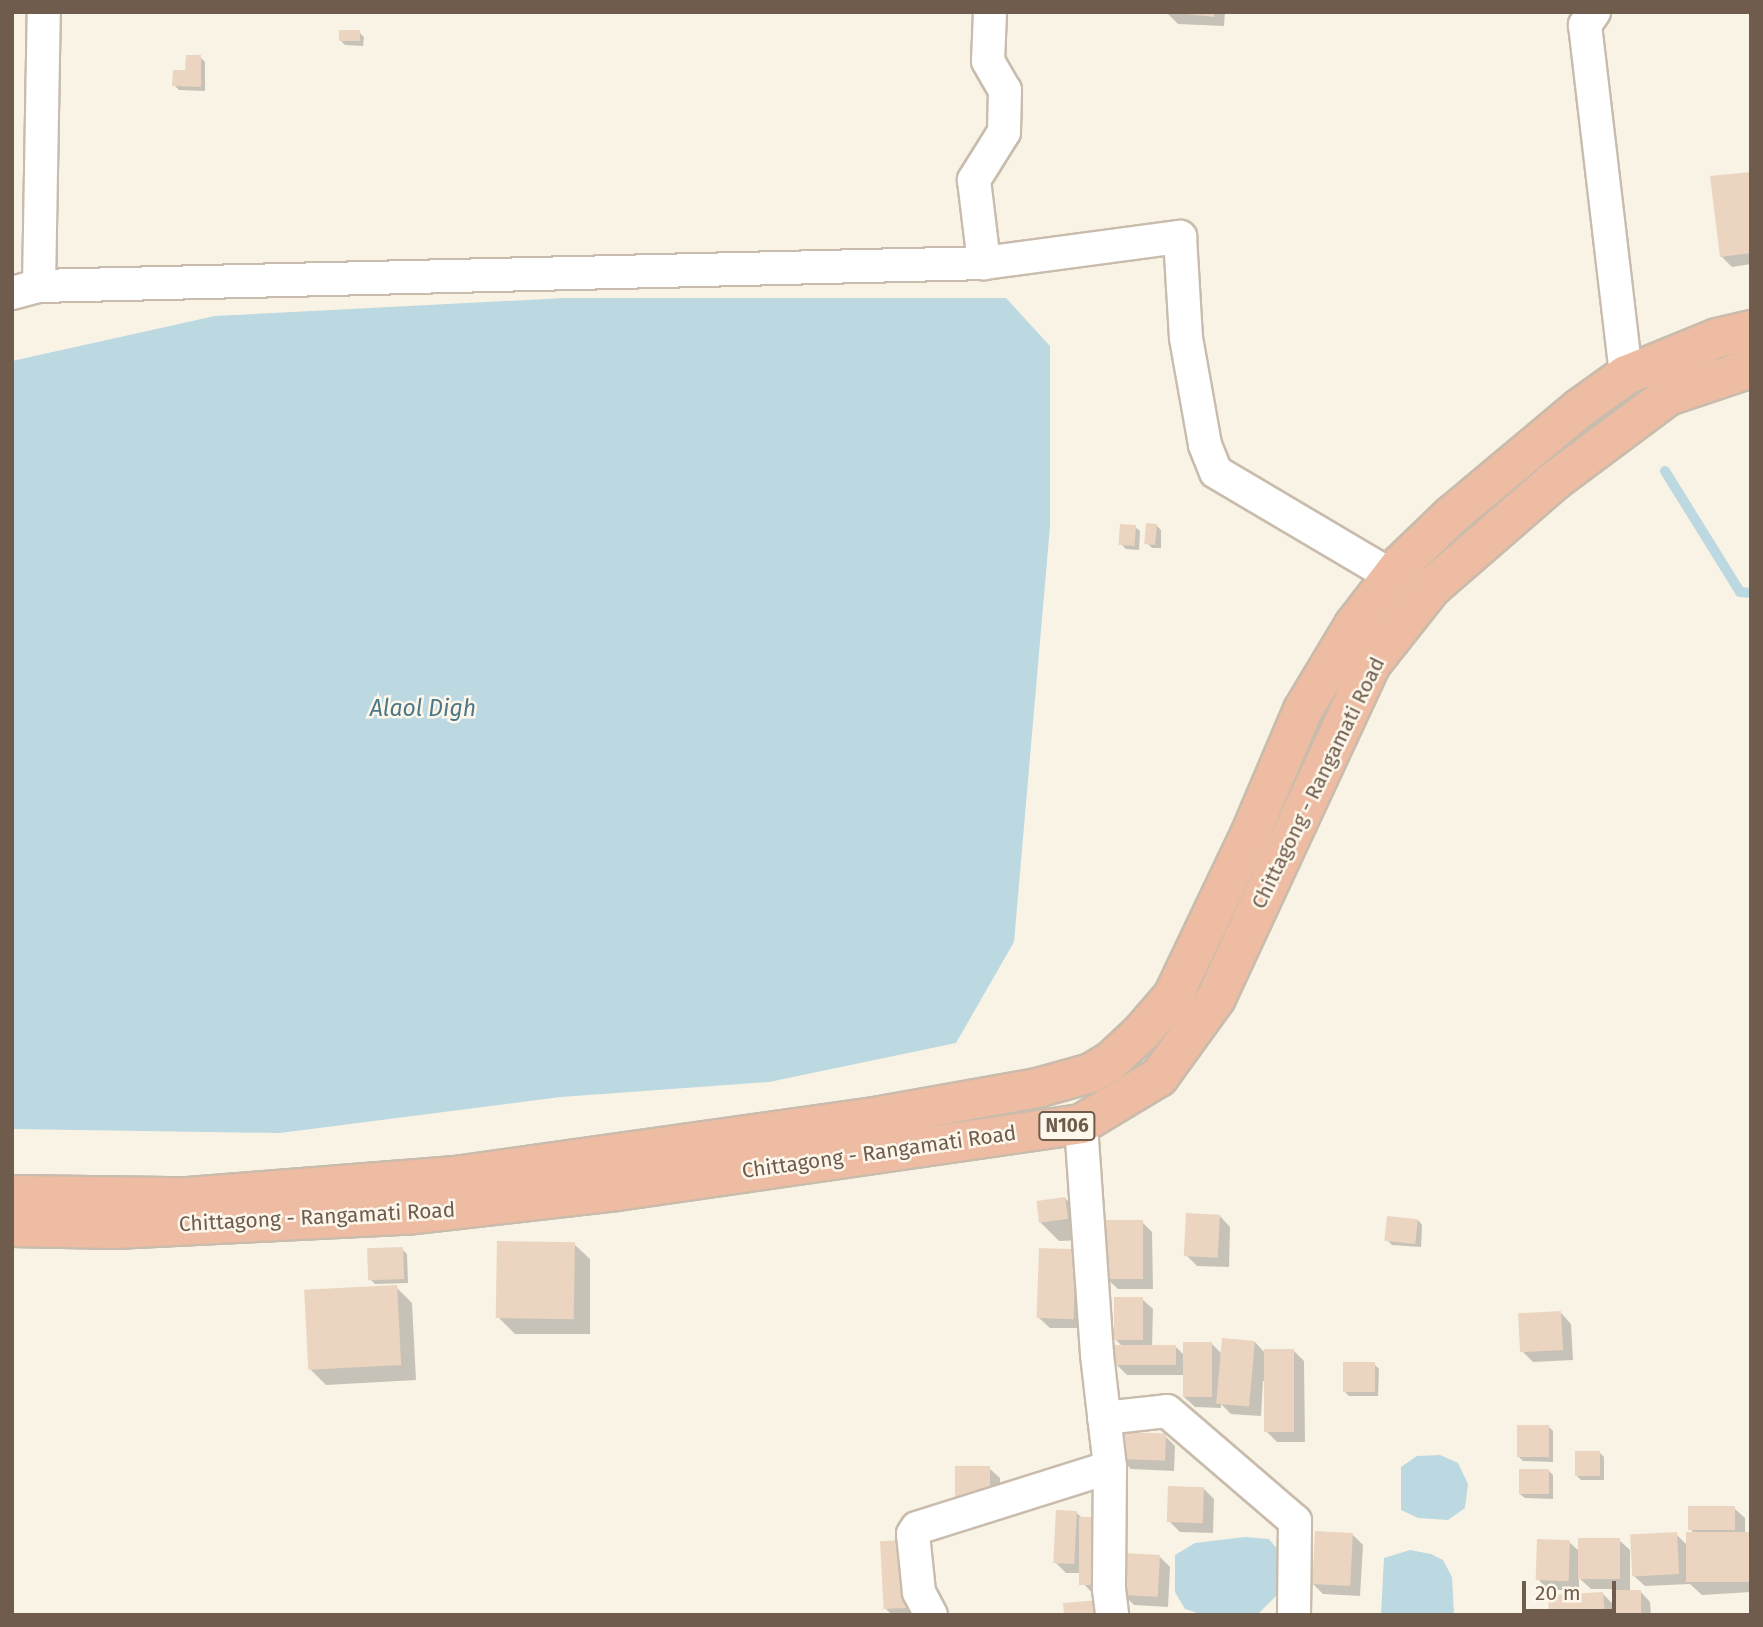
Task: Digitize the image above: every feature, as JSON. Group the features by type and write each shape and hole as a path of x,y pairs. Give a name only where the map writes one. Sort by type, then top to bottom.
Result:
{"highway":[{"name":"Chittagong - Rangamati Road","path":"12,1195 188,1197 455,1176 869,1118 1037,1088 1091,1073 1111,1061 1142,1032 1172,996 1249,837 1303,710 1339,649 1392,576 1452,515 1580,408 1626,375 1717,338 1751,330"},
{"name":"Chittagong - Rangamati Road","path":"12,1227 115,1229 406,1215 617,1191 1081,1124 1159,1077 1216,998 1371,664 1431,588 1553,481 1668,396 1751,368"}],"street":[{"path":"44,12 25,289 984,263 1180,237 1186,338 1205,445 1216,472 1392,576"},
{"path":"984,263 974,180 1004,132 1004,90 988,61 990,12"},
{"path":"1594,12 1585,25 1626,375"},
{"path":"1081,1124 1110,1467 1109,1589 1112,1615"},
{"path":"1104,1419 1167,1411 1295,1521 1294,1615"},
{"path":"931,1615 919,1592 913,1534 917,1528 1110,1467"}],"water":[{"name":"Alaol Digh","path":"565,298 1006,298 1050,346 1050,526 1014,942 956,1043 769,1082 561,1097 280,1133 12,1129 12,361 215,316"},
{"path":"1440,1455 1458,1463 1468,1484 1465,1508 1448,1520 1418,1518 1401,1510 1401,1467 1417,1456"},
{"path":"1245,1537 1269,1539 1278,1550 1280,1592 1259,1613 1252,1615 1203,1615 1185,1609 1175,1592 1175,1555 1195,1543"},
{"path":"1410,1550 1431,1554 1443,1560 1452,1577 1454,1615 1381,1615 1384,1558"}],"building":[{"path":"1169,12 1214,12 1214,17"},
{"path":"339,30 360,30 360,41 339,41"},
{"path":"186,55 201,55 201,87 172,86 173,70 185,70"},
{"path":"1751,172 1751,253 1720,257 1710,176"},
{"path":"1146,523 1157,524 1155,545 1144,544"},
{"path":"1120,524 1136,525 1134,546 1119,545"},
{"path":"1065,1197 1068,1219 1039,1223 1036,1201"},
{"path":"1186,1213 1220,1215 1218,1258 1184,1256"},
{"path":"1387,1216 1418,1219 1415,1244 1384,1241"},
{"path":"1105,1220 1143,1220 1143,1279 1105,1279"},
{"path":"497,1241 575,1242 574,1319 496,1318"},
{"path":"403,1247 404,1279 368,1280 367,1248"},
{"path":"1039,1248 1076,1249 1074,1319 1037,1318"},
{"path":"397,1285 401,1365 308,1370 304,1290"},
{"path":"1114,1297 1143,1297 1143,1340 1114,1340"},
{"path":"1561,1311 1563,1350 1520,1352 1518,1313"},
{"path":"1222,1338 1255,1341 1249,1407 1216,1404"},
{"path":"1183,1342 1212,1342 1212,1397 1183,1397"},
{"path":"1115,1345 1176,1345 1176,1365 1115,1365"},
{"path":"1264,1349 1294,1349 1294,1432 1264,1432"},
{"path":"1343,1362 1375,1362 1375,1392 1343,1392"},
{"path":"1517,1425 1549,1425 1549,1457 1517,1457"},
{"path":"1120,1432 1166,1434 1165,1461 1119,1459"},
{"path":"1575,1451 1600,1451 1600,1476 1575,1476"},
{"path":"955,1466 990,1466 990,1501 955,1501"},
{"path":"1519,1469 1549,1469 1549,1494 1519,1494"},
{"path":"1168,1486 1204,1487 1203,1523 1167,1522"},
{"path":"1688,1506 1735,1506 1735,1530 1688,1530"},
{"path":"1056,1510 1077,1511 1074,1564 1053,1563"},
{"path":"1079,1517 1101,1517 1101,1585 1079,1585"},
{"path":"1315,1531 1353,1533 1350,1586 1312,1584"},
{"path":"1677,1532 1679,1574 1632,1576 1630,1534"},
{"path":"1686,1532 1751,1532 1751,1582 1686,1582"},
{"path":"1578,1538 1620,1538 1620,1579 1578,1579"},
{"path":"1537,1539 1570,1540 1569,1581 1536,1580"},
{"path":"903,1540 907,1608 884,1609 880,1541"},
{"path":"1124,1553 1160,1555 1158,1597 1122,1595"},
{"path":"1613,1590 1641,1590 1641,1615 1613,1615"},
{"path":"1603,1592 1605,1615 1549,1615 1548,1595"},
{"path":"1099,1600 1099,1615 1064,1615 1063,1603"}],"waterway":[{"path":"1665,471 1740,592 1751,593"}]}
